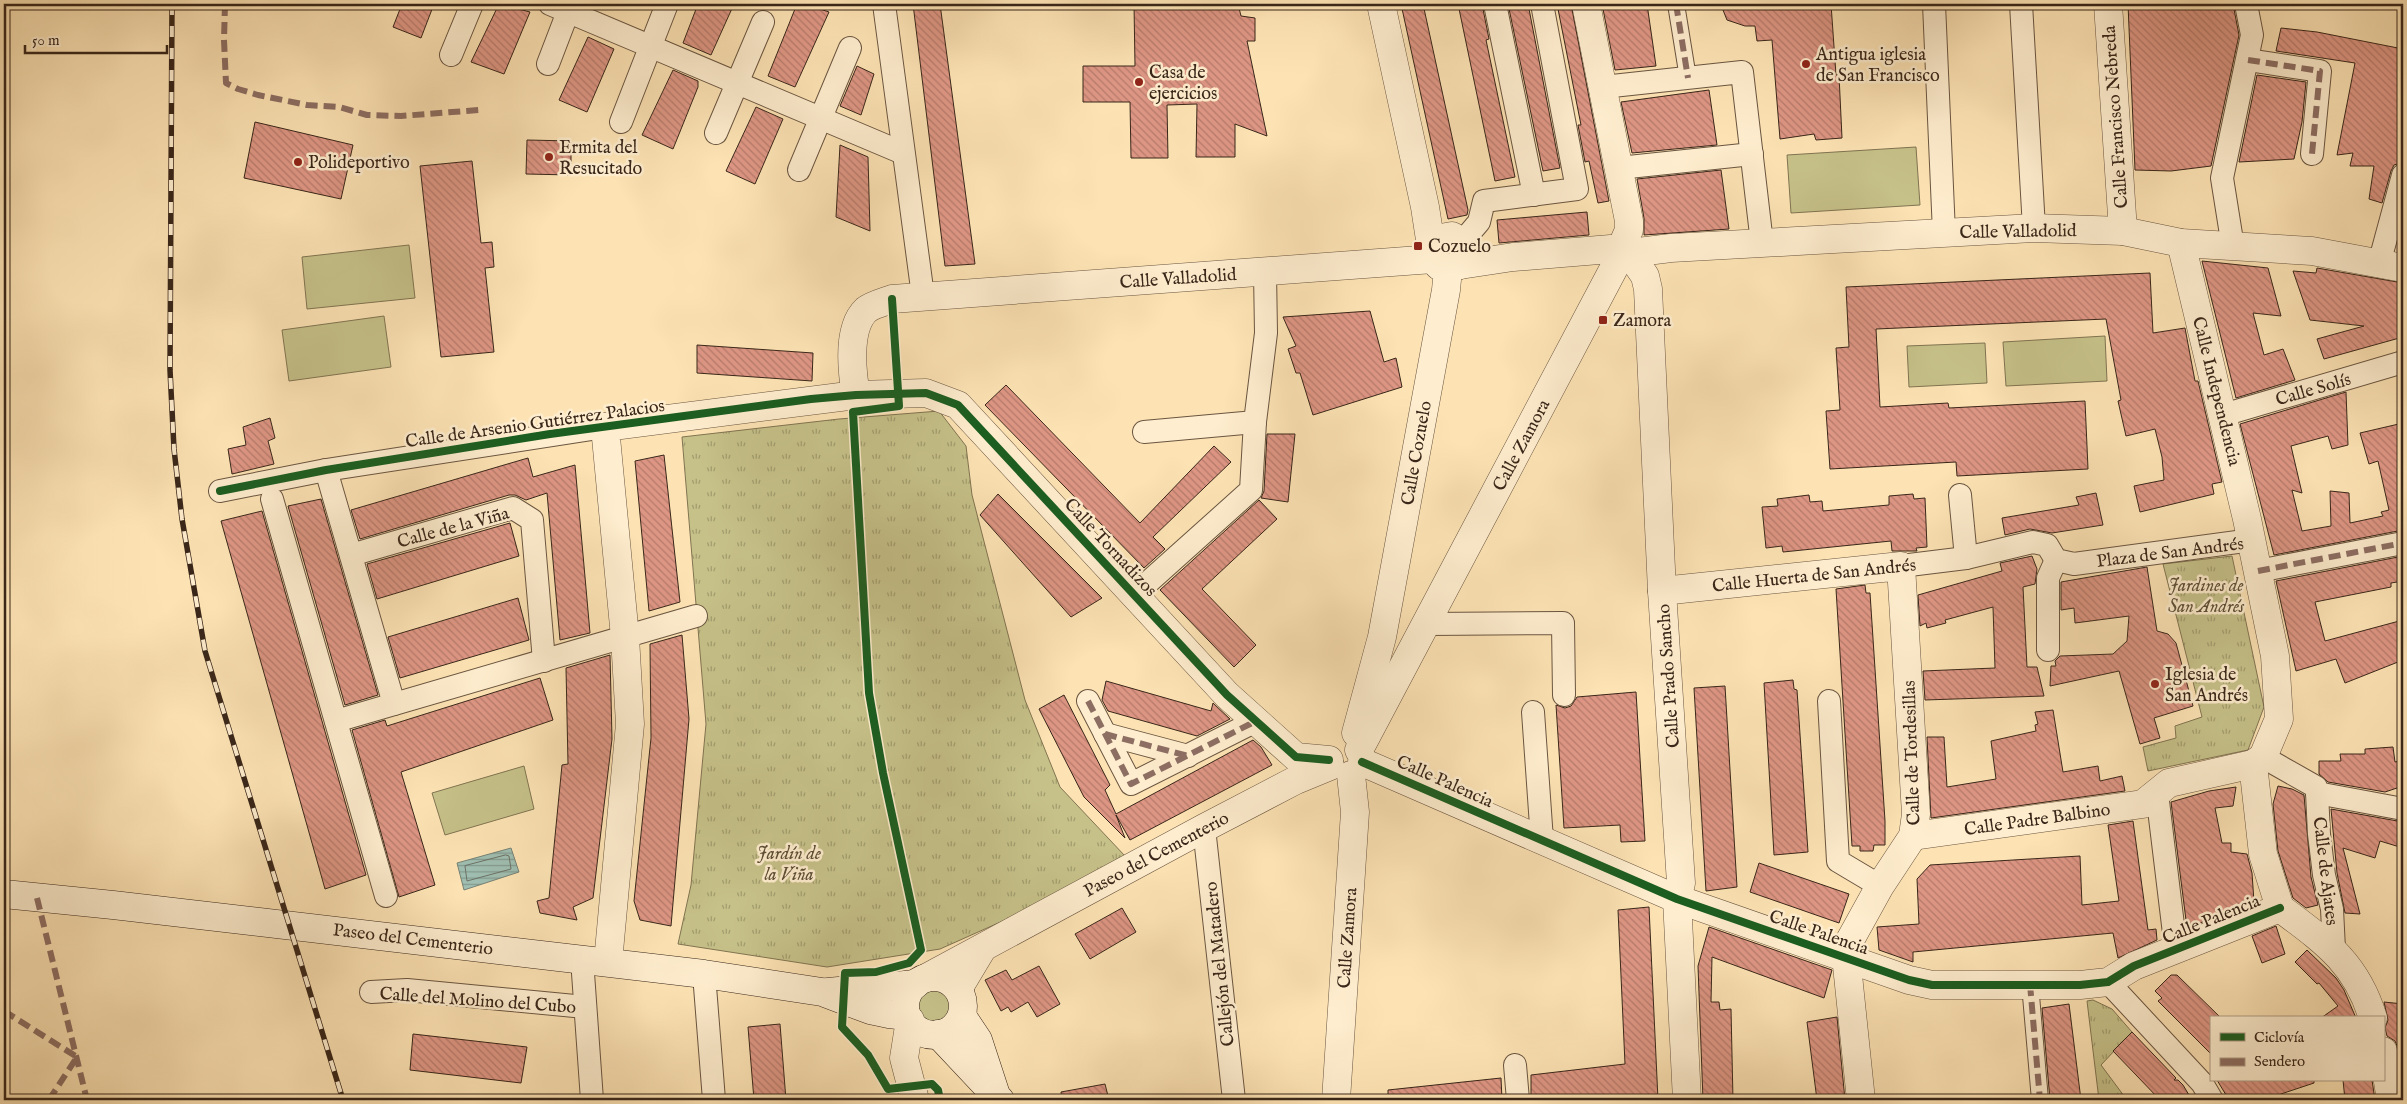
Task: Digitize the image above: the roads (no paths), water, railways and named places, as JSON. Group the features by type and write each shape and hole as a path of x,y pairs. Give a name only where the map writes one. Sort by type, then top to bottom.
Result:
{"street":[{"path":"451,55 472,4"},
{"path":"621,122 667,4"},
{"path":"884,4 922,296"},
{"path":"1381,4 1425,207 1449,253 1478,222 1484,201 1577,189 1542,4"},
{"path":"1495,4 1534,195"},
{"name":"Calle Zamora","path":"1336,1100 1356,812 1347,759 1427,624 1614,254 1628,230 1629,221 1586,4"},
{"path":"1676,4 1688,78"},
{"path":"1934,4 1944,233"},
{"path":"2021,4 2034,228"},
{"name":"Calle Francisco Nebreda","path":"2108,4 2122,231"},
{"path":"2233,248 2222,178 2252,35 2246,4"},
{"path":"548,64 563,6 651,47 903,153"},
{"path":"716,133 763,22"},
{"path":"799,170 850,48"},
{"path":"2248,60 2320,71 2312,154"},
{"path":"1603,87 1742,72 1762,243"},
{"path":"1619,168 1752,154"},
{"path":"2391,266 2403,175"},
{"name":"Calle Valladolid","path":"856,394 853,377 853,335 866,310 892,299 922,296 1265,272 1449,253 1513,257 1614,254 1663,249 2034,228 2122,231 2180,243 2233,248 2312,251 2391,266"},
{"name":"Calle Independencia","path":"2180,243 2252,540"},
{"name":"Calle Cozuelo","path":"1347,759 1360,725 1382,637 1449,253"},
{"name":"Calle Prado Sancho","path":"1614,254 1645,276 1648,289 1662,591 1681,883 1677,899 1687,1100"},
{"path":"1135,594 1251,490 1255,422 1266,333 1265,272"},
{"name":"Calle Solís","path":"2223,415 2403,362"},
{"name":"Calle Tornadizos","path":"856,394 926,393 958,406 1227,695 1296,757 1347,759"},
{"name":"Calle de Arsenio Gutiérrez Palacios","path":"220,491 326,470 605,427 856,394"},
{"path":"1144,432 1255,422"},
{"path":"595,961 630,724 626,637 605,427"},
{"path":"326,470 394,704"},
{"path":"1960,495 1966,558"},
{"path":"272,499 386,896"},
{"name":"Calle de la Viña","path":"351,555 513,508 532,520 544,660"},
{"name":"Plaza de San Andrés","path":"2056,560 2074,564 2252,540 2276,656 2279,719 2258,760"},
{"name":"Calle Huerta de San Andrés","path":"1662,591 1966,558 2033,542 2047,545 2056,560"},
{"path":"2258,571 2403,543"},
{"path":"2048,650 2048,578 2056,560"},
{"name":"Calle de Tordesillas","path":"1861,1100 1846,956 1849,942 1880,886 1913,836 1916,814 1901,566"},
{"path":"336,720 696,616"},
{"path":"1427,624 1563,623 1564,695"},
{"path":"1382,637 1412,651"},
{"path":"1088,701 1131,784 1256,721"},
{"path":"1829,701 1838,861 1880,886"},
{"path":"1533,712 1542,840"},
{"path":"1105,734 1188,756"},
{"name":"Calle Palencia","path":"1347,759 1542,840 1677,899 1846,956 1909,980 1932,985 2080,985 2108,982 2134,966 2280,908"},
{"name":"Paseo del Cementerio","path":"822,992 921,981 1296,780 1347,759"},
{"path":"2258,760 2263,854 2280,908"},
{"path":"2176,950 2157,792 2169,783 2258,760 2316,787 2317,793 2403,809"},
{"name":"Calle Padre Balbino","path":"1913,836 2143,804 2157,792"},
{"name":"Calle de Ajates","path":"2317,793 2319,834 2324,874 2332,909 2334,949"},
{"name":"Callejón del Matadero","path":"1204,828 1234,1100"},
{"name":"Paseo del Cementerio","path":"4,894 704,974 822,992 921,1026"},
{"name":"Calle de Ajates","path":"2280,908 2334,949 2366,994 2372,1016"},
{"path":"958,989 984,946"},
{"name":"Calle del Molino del Cubo","path":"592,1100 585,1008 595,961"},
{"path":"704,974 714,1100"},
{"path":"921,1026 952,1028 962,1016 963,1002 958,989 944,978 921,981 907,998 921,1026 959,1059 998,1098"},
{"path":"2108,982 2202,1083 2212,1100"},
{"path":"2030,984 2040,1100"},
{"name":"Calle del Molino del Cubo","path":"371,992 407,990 585,1008"},
{"path":"962,1016 978,1040 998,1098"},
{"path":"913,1093 904,1058 921,1026"},
{"path":"2384,1057 2391,1100"},
{"path":"1515,1065 1518,1100"}],"water":[{"path":"511,848 519,872 464,890 457,863"}],"railway":[{"path":"172,4 170,370 174,449 182,519 205,651 343,1100"}],"place":[{"name":"Antigua iglesia de San Francisco","path":"1806,64"},
{"name":"Casa de ejercicios","path":"1139,82"},
{"name":"Ermita del Resucitado","path":"549,157"},
{"name":"Polideportivo","path":"298,162"},
{"name":"Cozuelo","path":"1418,246"},
{"name":"Zamora","path":"1603,320"},
{"name":"Iglesia de San Andrés","path":"2155,684"}],"park label":[{"name":"Jardines de San Andrés","path":"2206,595"},
{"name":"Jardín de la Viña","path":"789,863"}]}
